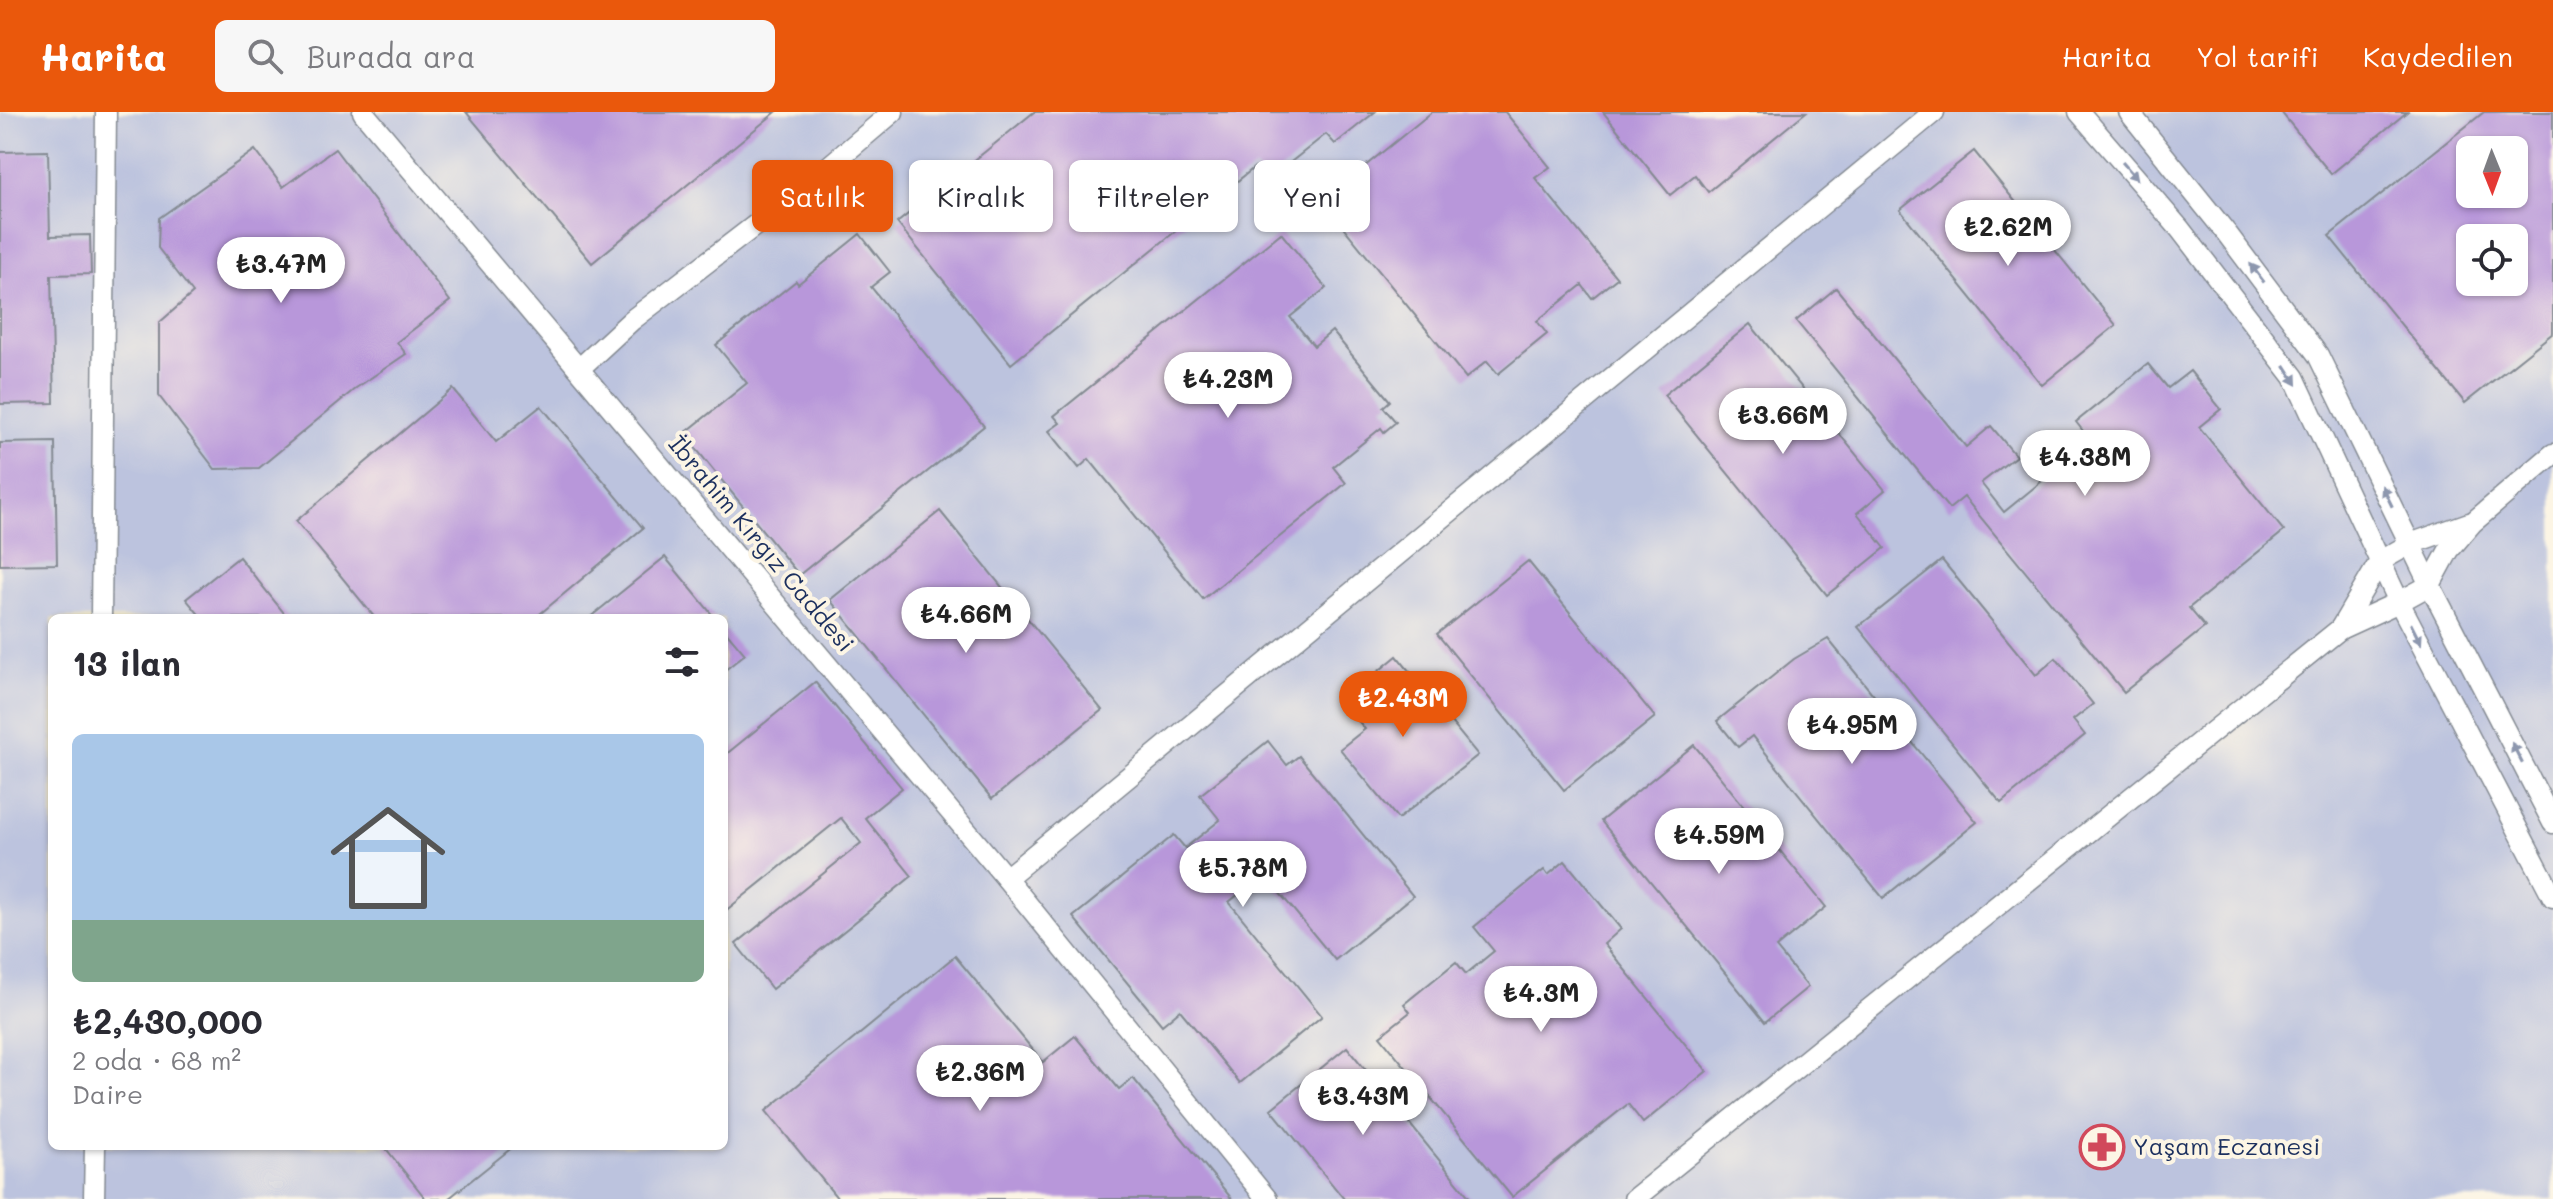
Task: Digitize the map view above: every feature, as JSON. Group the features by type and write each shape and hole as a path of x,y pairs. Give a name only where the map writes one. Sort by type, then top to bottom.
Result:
{"street":[{"path":"101,614 106,112"},
{"name":"İbrahim Kırgız Caddesi","path":"363,112 1006,878 1267,1199"},
{"path":"580,368 632,320 801,190 893,112"},
{"path":"1006,878 1934,112"},
{"path":"2079,112 2180,229 2294,377 2399,602 2553,897"},
{"path":"2129,112 2228,235 2318,355 2430,585 2553,823"},
{"path":"1634,1199 2340,629 2430,585 2449,550 2472,523 2553,454"},
{"path":"2340,629 2380,561 2410,544 2472,523"},
{"path":"94,1199 95,1150"}],"shaded area":[{"path":"0,112 2553,112 2553,1199 0,1199"}],"building":[{"path":"466,112 776,112 592,263"},
{"path":"1034,112 1375,112 1335,144 1326,134 1293,160 1254,160 1254,168 1238,181 1238,160 1069,160 1069,232 1174,232 1011,364 897,223 909,213 909,232 1053,232 1053,160 975,160"},
{"path":"1432,112 1505,112 1550,167 1535,178 1617,278 1592,298 1582,285 1537,321 1547,334 1498,374 1487,361 1466,378 1347,232 1370,232 1370,162"},
{"path":"1603,112 1806,112 1708,192 1695,175 1670,195"},
{"path":"2281,112 2407,112 2331,174"},
{"path":"2484,112 2553,112 2553,333 2465,403 2329,236"},
{"path":"335,149 450,301 397,342 406,354 356,388 259,468 215,469 159,396 159,323 193,293 158,248 159,218 255,150 283,187"},
{"path":"48,151 50,236 90,235 91,274 51,275 54,403 0,404 0,152"},
{"path":"1974,151 2116,325 2042,385 1900,210"},
{"path":"1281,233 1326,288 1290,317 1314,346 1332,331 1390,401 1383,407 1396,422 1384,432 1381,428 1333,467 1346,483 1203,599 1089,459 1079,468 1049,431 1060,423 1054,416"},
{"path":"860,234 890,272 871,287 984,426 799,575 684,434 747,383 716,345"},
{"path":"1836,288 1966,447 1991,426 2016,456 1981,483 2004,512 2091,441 2076,422 2148,364 2168,388 2190,371 2221,409 2199,427 2284,531 2189,608 2205,627 2124,692 1964,497 1949,509 1796,321"},
{"path":"1750,324 1885,490 1857,513 1885,548 1827,595 1664,395"},
{"path":"453,389 496,442 541,406 643,528 540,614 372,614 296,521"},
{"path":"55,442 57,564 0,565 0,443"},
{"path":"940,511 1102,710 992,799 830,600"},
{"path":"239,557 285,614 199,614 186,599"},
{"path":"665,557 712,614 594,614"},
{"path":"1942,560 2036,675 2056,658 2093,704 2073,720 2085,735 2001,803 1858,627"},
{"path":"1528,561 1655,717 1564,790 1437,634"},
{"path":"728,634 745,654 728,668"},
{"path":"1828,639 1977,822 1883,898 1752,736 1738,747 1717,721 1794,659"},
{"path":"1397,656 1478,755 1398,819 1340,749 1365,729 1342,701"},
{"path":"815,682 902,788 865,818 912,876 772,989 736,944 861,843 841,818 728,909 728,753"},
{"path":"1268,741 1287,765 1299,756 1413,896 1335,960 1264,874 1229,902 1322,1016 1240,1083 1180,1010 1162,1025 1073,917 1174,835 1185,848 1220,820 1200,795"},
{"path":"1694,745 1826,907 1776,948 1808,987 1765,1022 1601,821"},
{"path":"1565,861 1621,929 1604,944 1707,1071 1643,1123 1628,1104 1512,1197 1380,1036 1410,1012 1404,1004 1456,962 1466,974 1494,951 1474,927 1544,870 1548,875"},
{"path":"955,956 1043,1062 1075,1036 1119,1089 1133,1078 1232,1199 838,1199 766,1111"},
{"path":"1347,1047 1471,1199 1344,1199 1271,1109"},
{"path":"387,1150 509,1150 448,1199 426,1199"}],"place":[{"name":"Yaşam Eczanesi","path":"2102,1147"}]}
